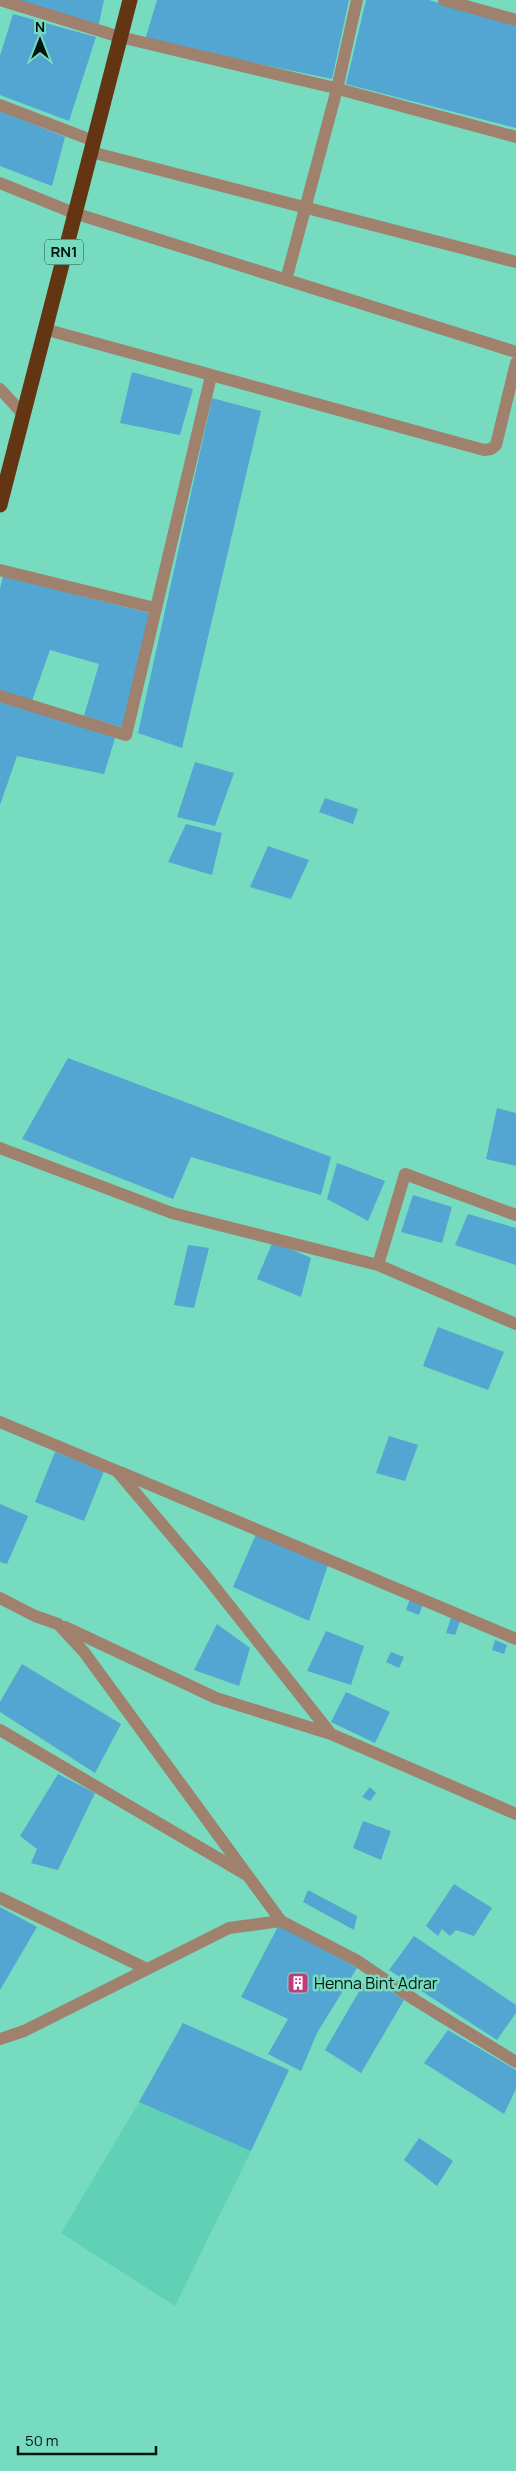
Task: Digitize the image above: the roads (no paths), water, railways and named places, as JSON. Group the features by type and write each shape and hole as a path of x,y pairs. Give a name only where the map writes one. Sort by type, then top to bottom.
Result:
{"highway":[{"name":"RN1","path":"0,505 130,0"}],"street":[{"path":"0,0 120,38 337,89 516,137"},
{"path":"286,280 337,89 357,0"},
{"path":"444,0 516,20"},
{"path":"0,106 92,146 516,262"},
{"path":"0,183 74,213 516,352"},
{"path":"44,329 484,450 491,449 496,445 516,363"},
{"path":"0,696 126,735 211,376"},
{"path":"0,389 23,414"},
{"path":"0,570 155,608"},
{"path":"0,1148 172,1213 378,1265 516,1324"},
{"path":"378,1265 405,1174 516,1215"},
{"path":"0,1422 516,1639"},
{"path":"117,1471 206,1576 332,1734"},
{"path":"0,1598 35,1616 58,1624 216,1698 332,1734 516,1814"},
{"path":"58,1624 84,1652 281,1921 356,1960 415,2000 516,2062"},
{"path":"0,1730 251,1878"},
{"path":"0,1898 147,1969"},
{"path":"0,2039 24,2031 229,1928 281,1921"}],"place":[{"name":"Henna Bint Adrar","path":"298,1983"}]}
